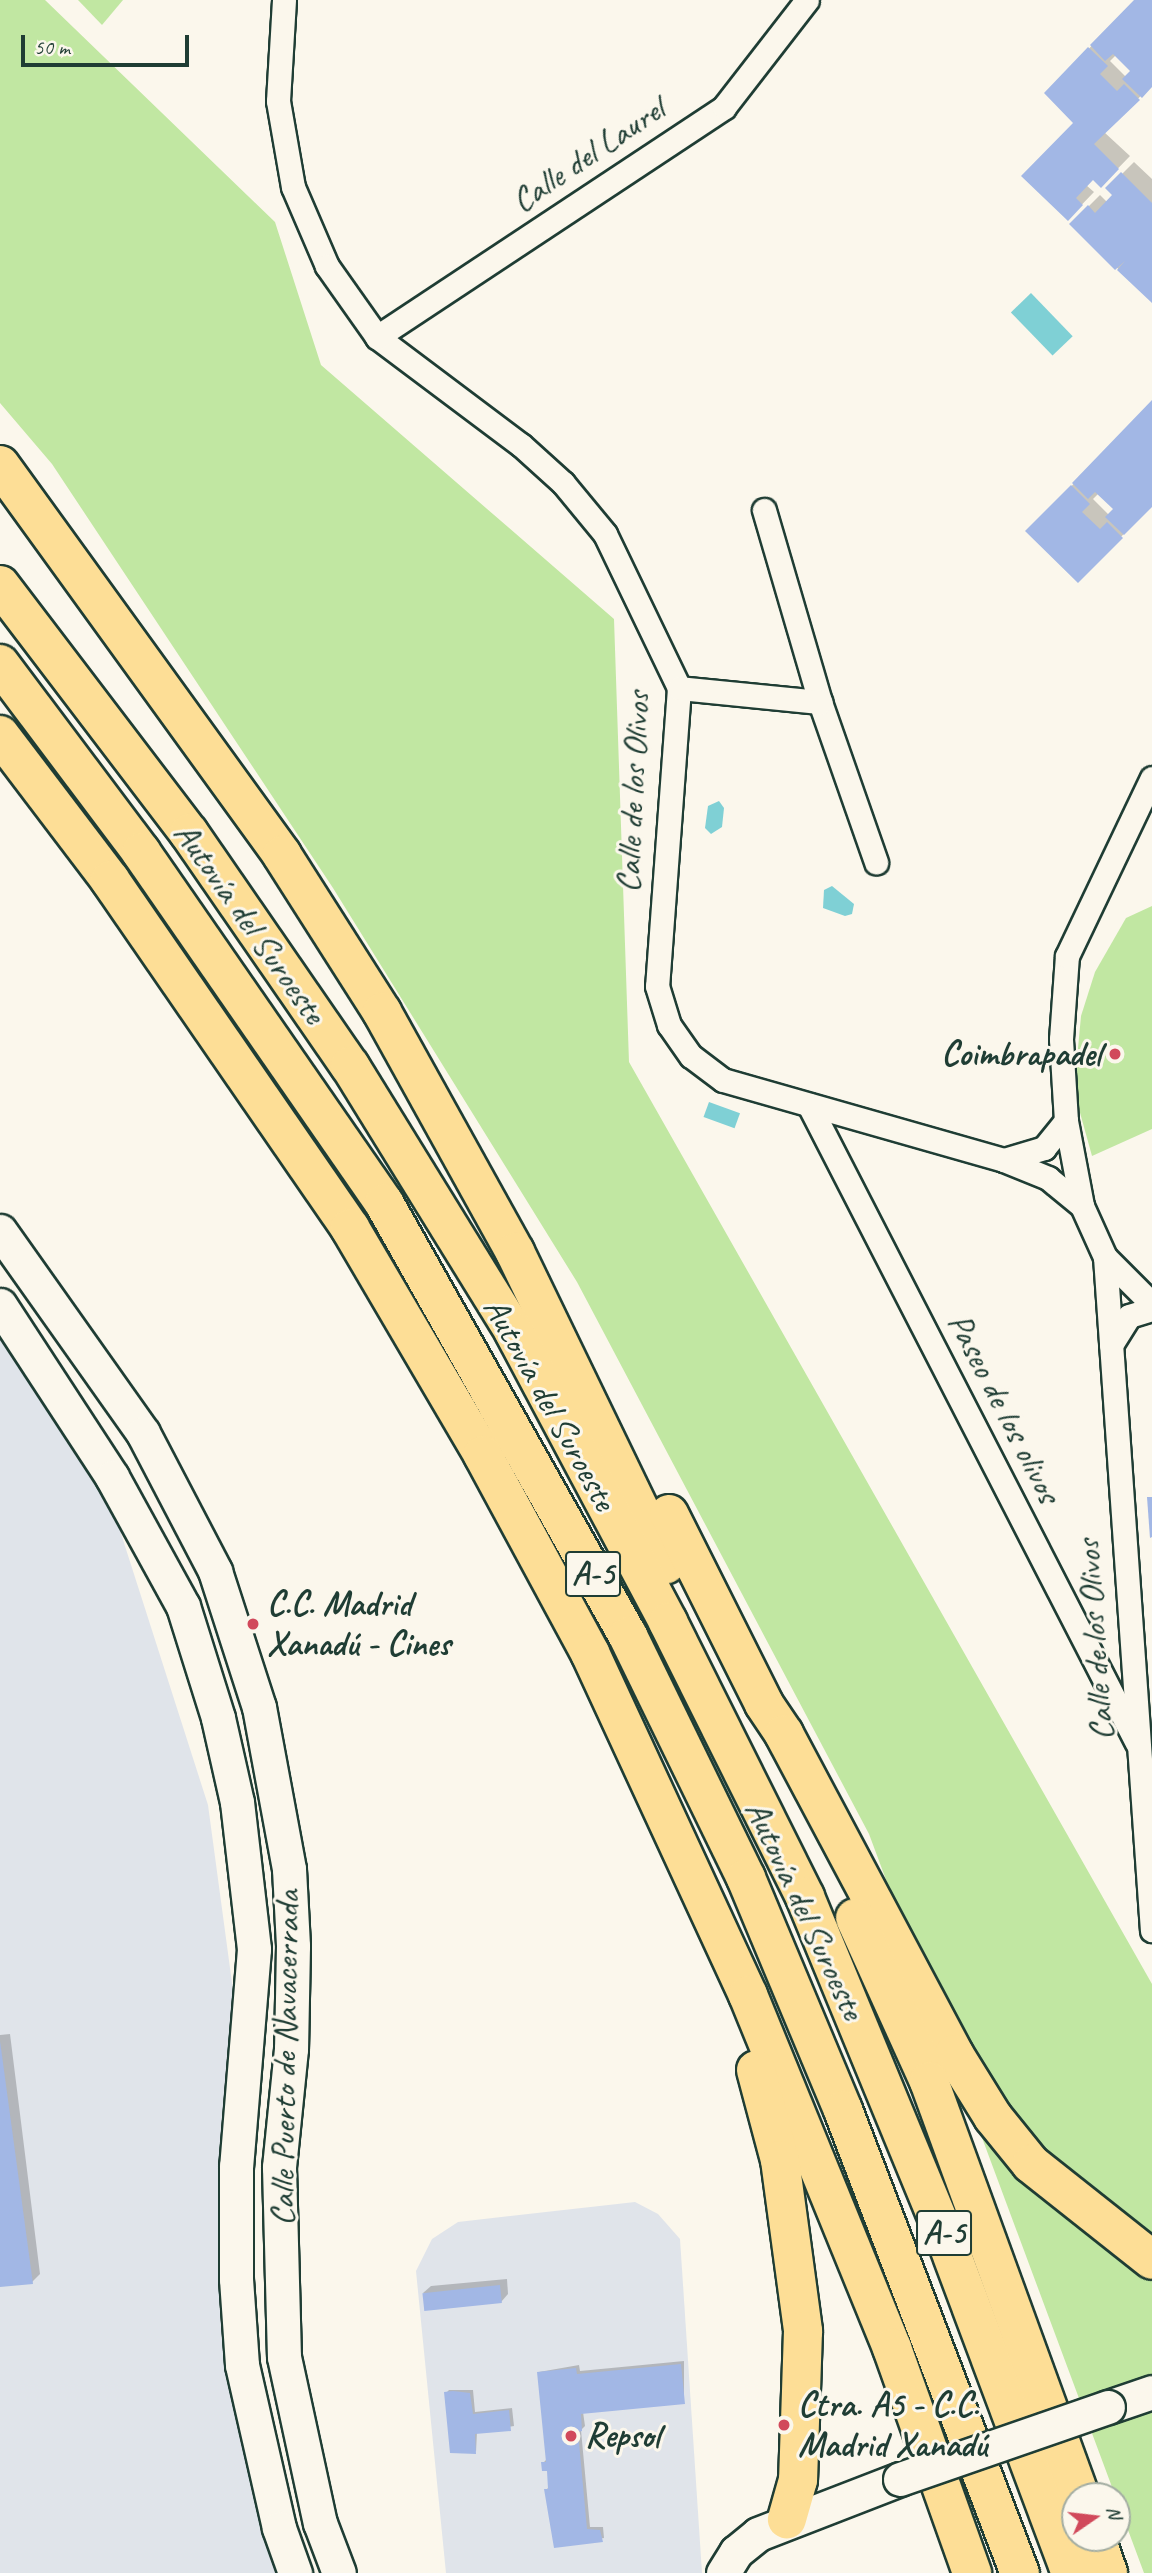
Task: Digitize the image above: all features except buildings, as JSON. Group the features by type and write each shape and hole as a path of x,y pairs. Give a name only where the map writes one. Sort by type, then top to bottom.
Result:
{"highway":[{"path":"0,465 274,844 382,1012 515,1252 711,1658 789,1831 805,1897"},
{"name":"Autovía del Suroeste","path":"0,585 189,833 296,989 514,1332 668,1622 805,1897 944,2234 1070,2573"},
{"name":"Autovía del Suroeste","path":"0,664 141,852 384,1203 628,1636 762,1917 843,2110 1020,2573"},
{"path":"0,735 118,891 350,1228 483,1455 590,1653 708,1905 892,2348 972,2573"},
{"path":"382,1012 400,1030 552,1282 764,1704 784,1734 954,2054 993,2117 1031,2164 1152,2260"},
{"path":"764,1704 774,1739 929,2081 1075,2482"},
{"path":"708,1905 714,1967 760,2080 793,2240 803,2331 798,2480 787,2519"},
{"path":"1101,2552 1108,2573"}],"street":[{"name":"Calle de los Olivos","path":"284,0 278,101 293,187 327,267 377,337 521,445 563,483 605,534 679,688 657,986 669,1026 691,1056 723,1080 1004,1160 1048,1178 1082,1206"},
{"name":"Calle del Laurel","path":"377,337 724,107 807,0"},
{"path":"764,510 820,702 876,862"},
{"path":"679,688 820,702"},
{"path":"1111,1345 1129,1316 1152,1306 1105,1257 1082,1206 1066,1121 1061,1039 1067,956 1152,778"},
{"name":"Paseo de los olivos","path":"809,1105 1137,1743"},
{"path":"1004,1160 1044,1148 1066,1121"},
{"name":"Calle Puerto de Navacerrada","path":"0,1231 143,1433 215,1571 259,1707 289,1869 293,1946 291,2049 279,2167 284,2357 320,2523 340,2573"},
{"name":"Calle de los Olivos","path":"1105,1257 1152,1930"},
{"name":"Calle Puerto de Navacerrada","path":"0,1305 113,1477 183,1606 218,1718 237,1802 254,1949 236,2166 236,2278 242,2365 279,2528 295,2573"},
{"path":"723,2573 736,2552 787,2519 1152,2392"}],"shaded area":[{"path":"0,1337 116,1518 208,1805 240,2042 241,2398 280,2573 0,2573"},
{"path":"635,2202 658,2214 680,2239 702,2573 446,2573 416,2271 432,2239 458,2222"}],"green space":[{"path":"0,0 45,0 275,222 321,365 614,619 629,1062 1152,1984 1152,2573 1144,2573 1131,2538 1131,2482 1110,2482 869,1834 577,1282 333,888 52,464 0,403"},
{"path":"78,0 123,0 102,25"},
{"name":"Coimbrapadel","path":"1152,906 1152,1129 1092,1156 1074,1091 1081,1016 1095,972 1126,918"}],"water":[{"path":"1031,293 1073,336 1053,356 1011,312"},
{"path":"719,801 724,808 722,827 711,834 705,828 708,806"},
{"path":"832,886 854,904 852,914 845,916 823,908 824,890"},
{"path":"709,1102 740,1113 735,1128 704,1117"}],"place":[{"name":"Coimbrapadel","path":"1115,1054"},
{"name":"C.C. Madrid Xanadú - Cines","path":"253,1624"},
{"name":"Ctra. A5 - C.C. Madrid Xanadú","path":"784,2425"},
{"name":"Repsol","path":"571,2436"}]}
